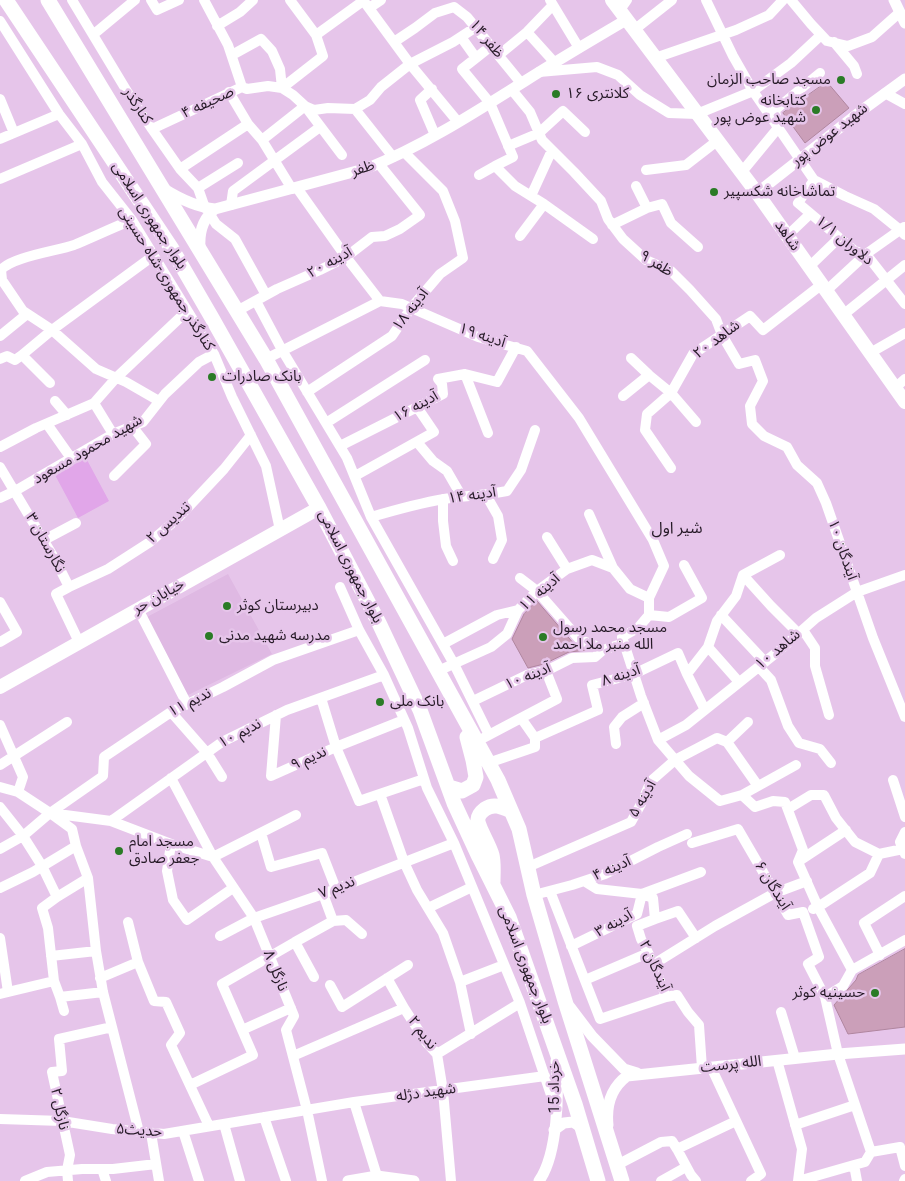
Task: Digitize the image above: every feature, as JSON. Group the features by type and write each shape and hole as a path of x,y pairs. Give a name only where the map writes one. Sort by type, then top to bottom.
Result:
{"main road":[{"name":"بلوار جمهوری اسلامی","path":"6,0 172,249 320,508 379,623 416,700 478,857 509,917 554,1044 598,1181"},
{"name":"بلوار جمهوری اسلامی","path":"48,0 266,359 462,715 483,738 488,763 498,780 519,829 534,895 622,1181"},
{"name":"شاهد","path":"624,12 654,58 757,193 870,353 900,384 905,402"},
{"name":"خیابان حر","path":"1,683 79,642 320,508"},
{"path":"449,787 462,791 473,785 476,777 462,715"},
{"path":"493,886 492,857 478,822 478,817 482,811 492,806 511,811"}],"street":[{"path":"94,34 135,0"},
{"path":"151,0 157,10 179,0"},
{"path":"204,0 228,45 242,87"},
{"path":"217,26 240,12 253,0"},
{"path":"282,88 323,56 316,35 290,0"},
{"path":"316,35 365,3 380,0"},
{"path":"624,12 672,0"},
{"path":"706,0 753,91 814,180 874,209 903,230 866,254 824,288"},
{"path":"654,58 736,30 769,15 783,0"},
{"path":"791,0 827,41 848,46 872,37 902,18 894,0"},
{"name":"کنارگذر","path":"74,1 128,93 180,169 198,188 210,210"},
{"path":"365,3 410,64 458,122"},
{"path":"499,55 527,32 551,3 579,48"},
{"name":"ظفر ۱۴","path":"394,42 435,13 454,6 468,17 492,46 517,86"},
{"name":"ظفر","path":"210,210 232,206 368,168 398,155 458,122 579,48 624,12"},
{"name":"کنارگذر جمهوری-شاه حسینی","path":"0,21 59,114 82,144 102,182 132,220 214,354 232,397 266,466 280,530"},
{"path":"305,106 314,110 328,108 355,110 370,100 381,87 410,64 476,27"},
{"path":"527,32 555,63"},
{"path":"697,114 753,91 791,63 822,35"},
{"path":"461,37 476,58"},
{"path":"232,56 261,39 272,51 280,69 282,88"},
{"path":"834,42 854,66 856,74"},
{"path":"479,175 513,158 490,103 462,69 492,46"},
{"name":"ظفر","path":"539,72 597,67 618,75 640,95 669,113 697,114"},
{"path":"741,173 778,128 775,110 820,73"},
{"name":"شهید عوض پور","path":"757,193 905,79"},
{"name":"صحیفه ۴","path":"152,129 242,87 247,89 268,86 282,88"},
{"name":"ظفر ۹","path":"517,86 542,140 601,202 608,219 623,239 646,260 671,271 690,290 716,319 722,335 739,364 755,360 763,381 750,406"},
{"path":"282,88 305,106 342,155"},
{"path":"432,89 420,100 434,135"},
{"path":"230,92 248,124 262,140 294,188 380,302 266,359"},
{"path":"885,93 905,104"},
{"path":"0,99 14,133"},
{"path":"262,140 305,106"},
{"path":"355,110 398,155"},
{"path":"508,146 539,133 563,111 585,132"},
{"path":"0,138 59,114"},
{"path":"180,169 248,124"},
{"path":"232,206 233,191 320,127"},
{"path":"646,170 686,164 717,141"},
{"path":"0,179 82,144"},
{"path":"531,196 552,150"},
{"name":"آدینه ۱۸","path":"307,392 392,336 411,308 440,274 463,258 455,221 443,191 398,155"},
{"path":"198,188 238,163"},
{"name":"آدینه ۲۰","path":"237,311 346,257 372,237 385,236 420,216 379,164"},
{"path":"496,166 515,186 544,204 592,239"},
{"name":"دلاوران ۱/۱","path":"814,180 798,203 855,251 866,254 904,301"},
{"path":"160,186 176,197 210,210 216,224 235,239 266,296"},
{"path":"636,186 647,208"},
{"path":"520,236 544,204"},
{"path":"612,225 647,208 662,204 671,223 698,247"},
{"path":"200,251 199,237 202,224 210,210"},
{"path":"787,236 810,214"},
{"path":"132,220 72,245 28,257 4,266 1,270 1,281 27,314 52,330 96,369 126,382 159,401"},
{"path":"809,267 839,238"},
{"path":"2,355 15,360 52,330 153,256"},
{"path":"843,316 905,265"},
{"name":"شاهد ۲۰","path":"671,468 645,430 647,414 671,393 693,354 750,316 763,330 824,288"},
{"path":"256,301 282,350 347,458 371,517 473,701 483,738 557,699 546,671"},
{"name":"آدینه ۱۹","path":"380,302 402,304 478,337 527,351 579,418 653,540 664,566 649,598"},
{"path":"0,447 94,404 116,378 187,311"},
{"path":"0,336 27,314"},
{"path":"197,327 212,318"},
{"path":"870,353 905,333"},
{"name":"آدینه ۱۶","path":"340,446 443,394 442,384 438,379 466,374 497,382 516,347"},
{"name":"شهید محمود مسعود","path":"0,498 15,492 113,434 143,422 164,394 199,362 214,354"},
{"path":"22,355 50,383"},
{"path":"631,358 649,376 671,393 696,422"},
{"path":"326,423 425,360"},
{"path":"466,374 488,433"},
{"path":"623,396 649,376"},
{"path":"55,401 67,415"},
{"path":"94,404 113,434"},
{"name":"آیندگان ۱۰","path":"750,406 752,424 764,436 787,447 797,465 817,483 826,503 873,638 904,713"},
{"path":"354,476 434,432 418,407"},
{"path":"48,424 71,458"},
{"path":"114,476 146,444 132,426"},
{"name":"آدینه ۱۴","path":"371,517 443,499 507,491 521,470 534,430"},
{"name":"تندیس ۲","path":"69,587 108,569 150,542 177,519 224,469 251,435"},
{"path":"417,442 432,461 447,471 462,497"},
{"name":"نگارستان ۳","path":"0,467 44,540 69,587 56,594 79,642"},
{"path":"486,495 498,516 502,540 493,559"},
{"path":"443,499 446,546 453,561"},
{"path":"589,514 613,568 630,589 649,598 649,615 669,617 702,598 684,565"},
{"path":"44,540 76,523"},
{"path":"547,537 567,569"},
{"path":"705,710 687,674 708,647 717,621 736,596 743,575 780,555"},
{"name":"آدینه ۱۱","path":"438,672 491,647 507,634 518,610 537,591 567,569 592,560 613,568"},
{"name":"شاهد ۱۰","path":"658,740 686,725 816,618 857,592 905,574"},
{"path":"743,575 771,606 801,632 815,648 815,666 829,715"},
{"path":"520,578 537,591 580,640 603,650"},
{"path":"340,587 359,630 384,675 404,720 427,788 454,843 520,1003 556,1110"},
{"path":"0,602 17,632 0,642"},
{"path":"138,608 187,704"},
{"path":"443,644 497,615 518,610"},
{"name":"آدینه ۱۰","path":"473,701 527,675 546,671 572,658 595,657 603,650 624,643 622,637 638,628 649,615"},
{"path":"721,615 762,664 788,726 799,742 820,748 831,763"},
{"name":"ندیم ۱۱","path":"50,813 103,776 104,757 171,712 273,660 359,630"},
{"path":"624,643 658,740 689,776 720,801 742,795 796,765"},
{"path":"708,647 739,682"},
{"name":"آدینه ۸","path":"488,763 535,747 536,738 598,710 592,685 634,674 678,653 687,674"},
{"name":"ندیم ۱۰","path":"111,821 222,742 287,710 384,675"},
{"path":"321,698 336,747 359,801 424,779"},
{"path":"398,706 416,700"},
{"path":"616,744 614,727 622,717 644,703"},
{"path":"171,712 207,753 222,777"},
{"name":"ندیم ۹","path":"276,715 270,776 404,720"},
{"path":"521,718 536,738"},
{"path":"0,765 67,722"},
{"path":"748,722 727,742 758,786"},
{"path":"0,725 23,777 18,792"},
{"name":"آدینه ۵","path":"528,867 631,822 651,781 675,760 717,738 727,742"},
{"name":"نازگل ۸","path":"171,778 213,857 254,918 294,1016 286,1030 307,1110 322,1181"},
{"path":"893,780 905,817"},
{"path":"0,787 18,792 72,829 88,878 100,978 139,1132"},
{"path":"380,794 404,862 417,890 443,933 460,982 471,1034"},
{"path":"742,795 755,807 773,801 785,802 803,850 798,862 818,907 852,970"},
{"path":"788,809 811,796 824,795 836,818 855,842 879,854 904,852 900,842 905,832"},
{"path":"0,807 23,836 42,866 57,897"},
{"path":"0,849 23,836 50,813 111,821 171,844 213,857 296,815"},
{"name":"آیندگان ۶","path":"690,839 738,830 788,916 803,912 819,957 808,964 825,997 838,1054 871,1152"},
{"path":"798,862 846,830"},
{"path":"261,833 271,867 322,853 336,889"},
{"name":"آدینه ۴","path":"534,895 584,882 606,874 658,848 690,839"},
{"name":"ندیم ۷","path":"220,936 254,918 323,894 454,843"},
{"path":"171,844 167,871 172,900 186,920 233,888"},
{"path":"0,888 76,846"},
{"path":"803,912 818,907 870,873 879,854"},
{"name":"آدینه ۳","path":"571,946 636,914 642,894 701,872"},
{"path":"64,1011 54,981 48,928 42,908 88,878"},
{"path":"654,964 715,926 775,893 806,881"},
{"path":"584,882 597,889 642,894"},
{"path":"428,908 472,887"},
{"path":"550,891 600,1019 666,997"},
{"path":"323,894 333,921"},
{"name":"آیندگان ۲","path":"642,894 653,898 655,920"},
{"path":"880,955 864,923 905,896"},
{"name":"آیندگان ۲","path":"696,938 678,911 638,926 641,939 654,964 666,997 677,995 699,1025 706,1068"},
{"path":"190,1085 253,1055 222,984 333,921 346,920 362,934"},
{"path":"128,922 138,962 154,1001 166,1002 180,1033 172,1045 209,1126"},
{"path":"0,938 4,993 54,981"},
{"path":"825,997 843,986 852,970 905,940"},
{"path":"295,942 314,976"},
{"path":"51,956 96,951"},
{"path":"585,980 648,953"},
{"path":"100,978 138,962"},
{"path":"330,985 342,1007 408,965"},
{"path":"460,982 504,965"},
{"path":"387,978 404,1008"},
{"path":"60,997 103,992"},
{"path":"566,1000 592,1036 624,1069 642,1074"},
{"name":"ندیم ۲","path":"292,1056 404,1008 426,1042 437,1054 520,1003"},
{"path":"242,1030 290,1008"},
{"path":"781,1012 794,1058"},
{"name":"نازگل ۲","path":"68,1181 67,1170 70,1156 52,1072 62,1071 59,1039 112,1027"},
{"name":"15 خرداد","path":"539,1181 549,1156 554,1130 558,1080 554,1044"},
{"name":"الله پرست","path":"609,1139 608,1103 612,1092 620,1081 627,1076 794,1058 905,1049"},
{"path":"437,1054 443,1091 451,1181"},
{"path":"777,1060 802,1149 798,1181 865,1162 871,1152 900,1147 905,1166"},
{"path":"706,1068 736,1121 761,1174 751,1181"},
{"name":"شهید دژله","path":"307,1110 545,1076"},
{"path":"354,1102 377,1176"},
{"path":"795,1125 855,1105"},
{"name":"حدیث۵","path":"0,1119 62,1121 112,1129 164,1134 307,1110"},
{"path":"264,1117 286,1181"},
{"path":"677,1149 736,1121"},
{"path":"554,1130 564,1123 573,1122 582,1128"},
{"path":"224,1124 240,1181"},
{"path":"183,1131 199,1181"},
{"path":"151,1133 159,1181"},
{"path":"617,1165 661,1142 672,1141 696,1181"},
{"path":"25,1181 47,1172 113,1169 156,1164"},
{"path":"854,1165 857,1181"},
{"path":"661,1181 686,1167"},
{"path":"102,1169 106,1181"},
{"path":"348,1181 377,1176 414,1181"}],"shaded area":[{"path":"86,458 109,501 78,518 55,475"},
{"name":"مدرسه شهید مدنی","path":"228,574 272,654 186,696 147,617"}],"building":[{"name":"کتابخانه شهید عوض پور","path":"827,82 849,108 805,143 783,113"},
{"path":"537,601 575,645 589,650 569,652 544,664 528,668 512,639 524,614"},
{"name":"حسینیه کوثر","path":"905,949 905,1027 848,1034 834,1005 856,980 858,975"}],"place":[{"name":"مسجد صاحب الزمان","path":"841,80"},
{"name":"کلانتری ۱۶","path":"556,94"},
{"name":"کتابخانه شهید عوض پور","path":"816,110"},
{"name":"تماشاخانه شکسپیر","path":"714,192"},
{"name":"بانک صادرات","path":"212,377"},
{"name":"دبیرستان کوثر","path":"227,606"},
{"name":"مدرسه شهید مدنی","path":"209,636"},
{"name":"مسجد محمد رسول الله منبر ملا احمد","path":"543,637"},
{"name":"بانک ملی","path":"380,702"},
{"name":"مسجد امام جعفر صادق","path":"119,851"},
{"name":"حسینیه کوثر","path":"875,993"}],"district":[{"name":"شیر اول","path":"677,529"}]}
